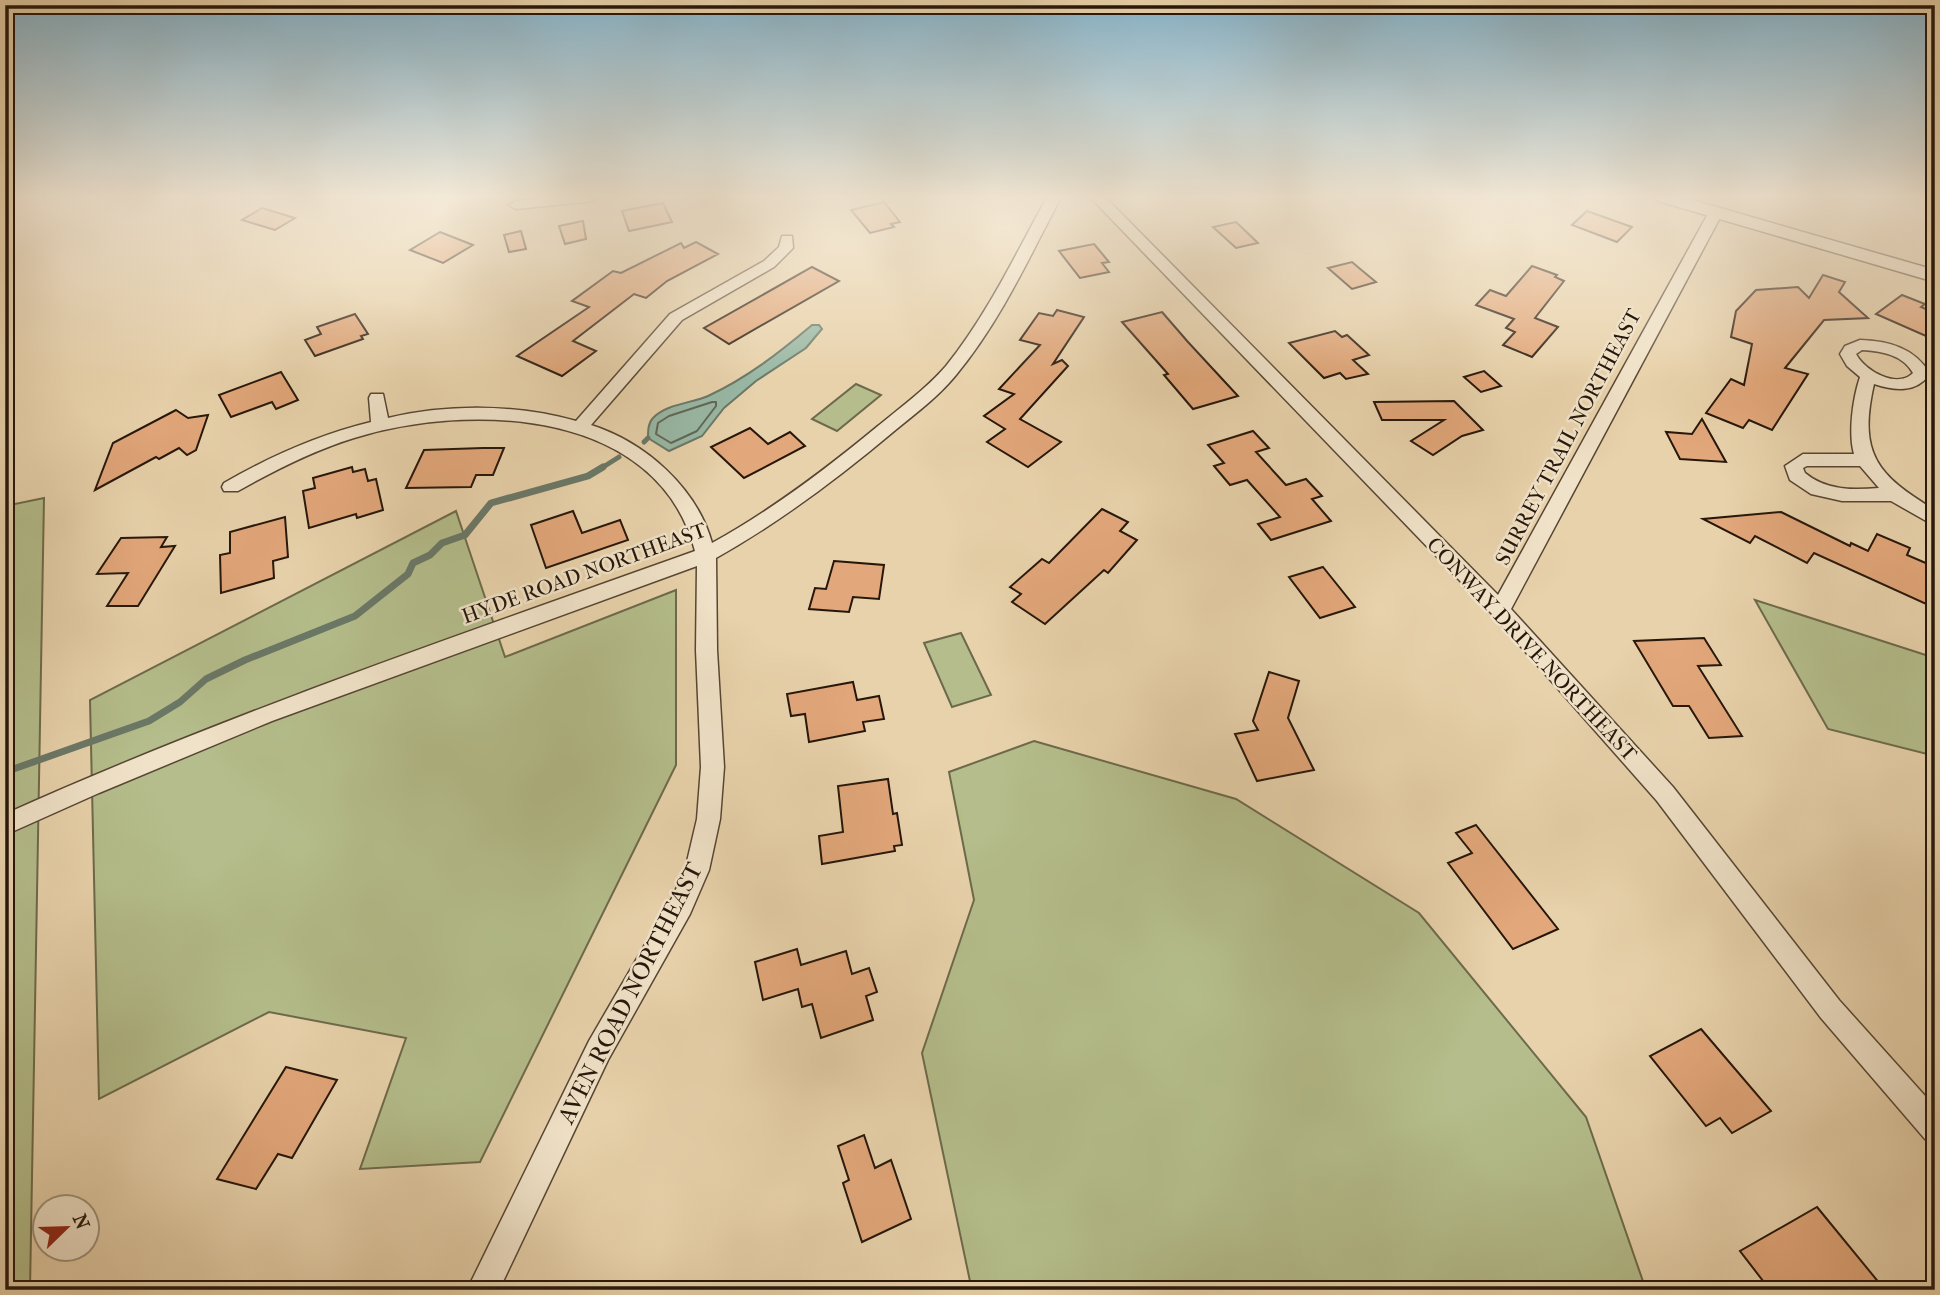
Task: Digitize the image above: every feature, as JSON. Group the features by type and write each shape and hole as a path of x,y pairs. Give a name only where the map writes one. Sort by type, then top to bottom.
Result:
{"street":[{"path":"580,427 676,317 776,257"},
{"name":"HYDE ROAD NORTHEAST","path":"5,825 96,782 174,751 366,678 706,555 739,537 809,490 935,387 952,369 984,322 1020,257"},
{"name":"CONWAY DRIVE NORTHEAST","path":"1156,257 1500,610 1665,794 1830,1009 1935,1129"},
{"name":"SURREY TRAIL NORTHEAST","path":"1500,610 1691,257"},
{"path":"1871,257 1935,276"},
{"path":"1869,376 1865,387 1860,444 1865,460 1894,494 1935,519"},
{"path":"377,398 380,426"},
{"name":"AVEN ROAD NORTHEAST","path":"231,487 297,452 380,426 416,418 486,414 523,416 580,427 633,452 663,476 679,496 706,555 706,649 714,750 707,828 696,872 587,1072 483,1290"},
{"path":"1865,460 1803,460 1794,466 1796,476 1817,492 1835,495 1894,494"}],"green space":[{"path":"856,384 881,395 837,431 812,419"},
{"path":"44,498 30,1290 5,1290 5,506"},
{"path":"456,511 505,657 676,590 676,765 480,1162 360,1169 406,1038 269,1012 99,1099 90,700"},
{"path":"1755,600 1935,658 1935,756 1828,729"},
{"path":"961,633 991,695 952,707 924,643"},
{"path":"1034,741 1236,799 1419,913 1586,1117 1646,1290 961,1290 971,1286 922,1053 974,900 949,772"}],"water":[{"path":"812,325 819,325 822,329 806,348 756,381 724,408 702,436 669,451 648,438 650,422 658,413 708,396 750,373"}],"building":[{"path":"429,257 452,257 443,263"},
{"path":"652,257 712,257 667,281 646,298 634,294 573,341 596,351 562,376 517,356 589,307 572,301 613,271 621,273"},
{"path":"1064,257 1105,257 1109,262 1102,263 1109,272 1080,278"},
{"path":"1352,262 1376,282 1352,289 1328,268"},
{"path":"1532,266 1557,275 1555,277 1564,281 1535,318 1558,327 1532,357 1503,345 1515,332 1506,328 1514,319 1476,305 1490,290 1506,296"},
{"path":"812,267 839,281 729,344 704,328"},
{"path":"1823,275 1845,282 1839,292 1868,318 1824,320 1785,368 1808,374 1772,430 1749,420 1743,428 1706,413 1731,379 1744,385 1752,344 1731,337 1736,311 1756,290 1798,287 1809,298"},
{"path":"1902,295 1925,304 1921,307 1935,313 1935,340 1876,314"},
{"path":"1057,310 1084,317 1053,364 1062,360 1068,366 1020,419 1061,442 1028,467 987,442 1005,429 984,416 1014,394 999,389 1040,345 1020,340 1039,313 1053,316"},
{"path":"1162,312 1238,396 1193,409 1164,375 1168,374 1122,322"},
{"path":"355,314 368,334 361,336 363,339 315,356 305,340 321,334 317,327"},
{"path":"1335,331 1342,337 1347,335 1369,355 1353,360 1368,374 1346,379 1340,373 1324,378 1289,343"},
{"path":"1484,371 1501,386 1481,392 1464,377"},
{"path":"281,372 298,400 276,409 272,402 231,417 219,395"},
{"path":"1454,401 1483,430 1462,436 1433,455 1411,441 1444,420 1382,420 1374,402"},
{"path":"176,410 188,418 208,415 196,450 187,455 179,448 159,459 156,457 95,490 113,443"},
{"path":"1702,419 1726,462 1680,459 1666,432 1692,434"},
{"path":"750,428 768,444 790,432 805,446 744,478 711,447"},
{"path":"1253,431 1269,448 1256,452 1286,485 1306,479 1322,496 1312,499 1331,521 1271,540 1258,524 1280,517 1247,480 1230,485 1214,466 1224,463 1208,445"},
{"path":"504,448 493,475 476,475 471,487 406,488 424,450"},
{"path":"352,467 353,472 365,469 368,481 376,479 383,510 357,518 356,514 309,528 303,491 315,488 313,478"},
{"path":"1102,509 1128,522 1120,531 1137,540 1108,573 1104,570 1045,624 1012,602 1021,594 1010,587 1042,559 1049,563"},
{"path":"573,511 582,533 620,520 628,540 546,568 531,525"},
{"path":"1781,512 1850,546 1851,543 1868,551 1877,534 1910,548 1907,555 1935,567 1935,608 1814,553 1807,563 1755,536 1750,543 1703,519"},
{"path":"285,517 288,557 273,561 274,578 221,593 220,555 230,553 230,532"},
{"path":"167,537 161,547 175,546 138,606 107,606 128,573 97,574 121,538"},
{"path":"834,561 884,565 879,599 853,597 849,612 809,609 815,588 826,589"},
{"path":"1323,567 1355,607 1320,618 1289,577"},
{"path":"1704,638 1721,665 1698,666 1742,736 1709,738 1689,706 1673,706 1634,641"},
{"path":"1269,672 1299,681 1288,718 1314,770 1257,781 1235,734 1258,730 1253,721"},
{"path":"853,682 857,700 879,696 884,719 863,722 865,731 809,742 805,714 791,716 787,694"},
{"path":"888,779 893,814 897,813 902,845 894,846 895,851 822,864 819,836 843,832 838,786"},
{"path":"1476,825 1558,929 1513,949 1448,863 1472,853 1456,833"},
{"path":"797,949 801,965 846,951 852,974 869,968 877,992 866,996 873,1020 821,1038 812,1004 802,1007 798,989 763,1000 755,962"},
{"path":"1701,1029 1771,1111 1732,1133 1720,1118 1706,1126 1650,1056"},
{"path":"286,1067 337,1080 292,1158 278,1154 256,1189 217,1179"},
{"path":"864,1135 875,1168 891,1160 911,1219 862,1242 843,1183 849,1180 838,1146"},
{"path":"1817,1207 1885,1290 1770,1290 1740,1251"}],"waterway":[{"path":"644,442 648,438"},
{"path":"600,469 619,457"},
{"path":"5,772 149,721 180,702 206,679 245,660 355,616 408,574 413,563 430,555 442,543 465,535 491,503 588,476 603,467"}]}
